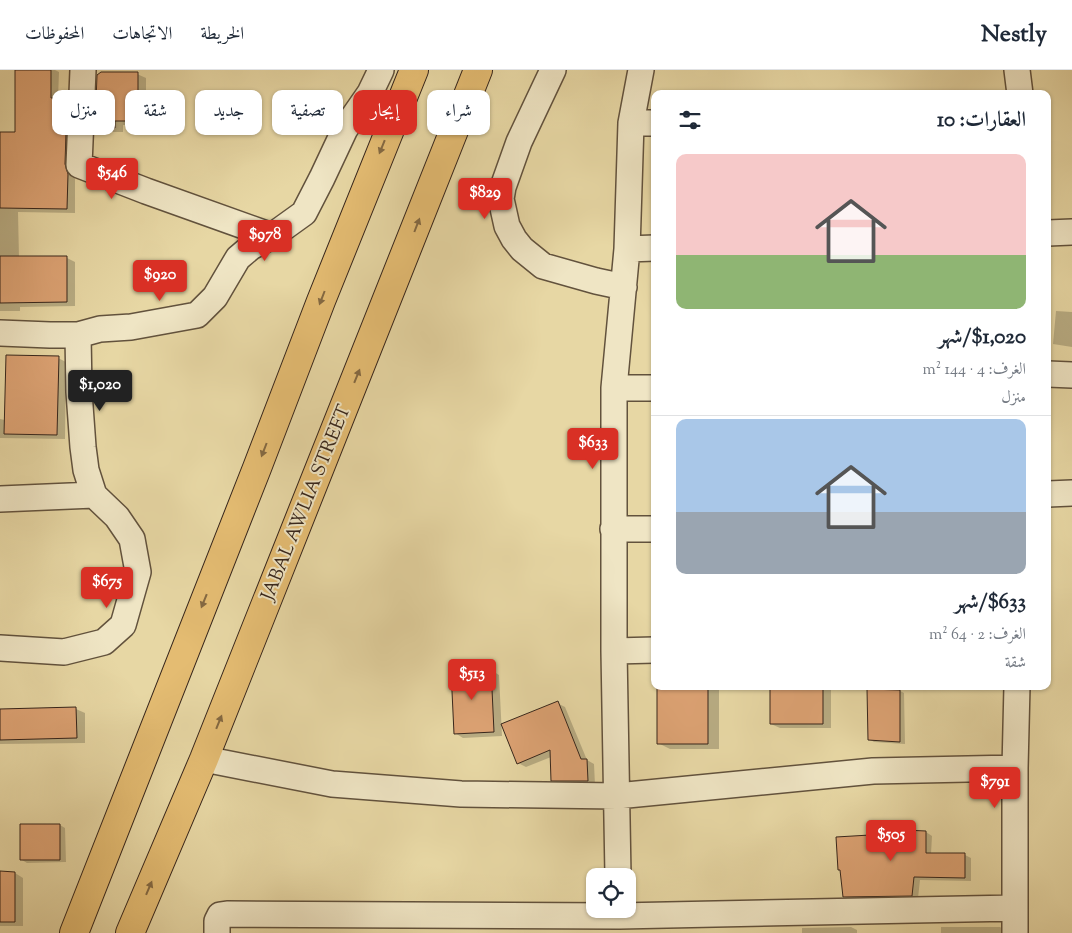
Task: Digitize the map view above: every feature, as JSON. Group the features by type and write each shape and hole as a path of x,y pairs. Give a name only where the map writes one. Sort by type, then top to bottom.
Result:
{"highway":[{"path":"74,933 254,477 321,301 414,70"},
{"name":"JABAL AWLIA STREET","path":"130,933 204,759 478,70"}],"street":[{"path":"83,70 79,166 146,192 272,236"},
{"path":"0,333 78,334 197,315 215,297 238,258 251,247 272,236 304,213 345,129 370,92 380,70"},
{"path":"553,70 519,142 502,186 501,199 507,226 522,249 544,266 624,287"},
{"path":"618,868 614,651 614,388 627,249 643,123 642,70"},
{"path":"1018,70 1020,90"},
{"path":"1051,233 1072,232"},
{"path":"627,249 651,248"},
{"path":"0,648 64,652 104,642 124,625 138,572 132,539 117,517 94,495 86,470 82,446 78,334"},
{"path":"1051,374 1072,375"},
{"path":"614,388 651,388"},
{"path":"1051,494 1072,493"},
{"path":"0,499 94,495"},
{"path":"613,529 651,529"},
{"path":"614,651 651,650"},
{"path":"1015,933 1017,690"},
{"path":"204,759 332,784 461,794 618,796 873,771 1015,768"},
{"path":"218,933 217,921 220,915 227,914 619,919 1014,908"}],"building":[{"path":"15,70 51,70 52,135 66,135 65,164 68,174 67,209 0,208 0,132 15,132"},
{"path":"101,72 138,72 138,90 125,90 125,121 115,121 115,90 96,90 97,75"},
{"path":"0,256 67,256 67,302 0,303"},
{"path":"6,355 59,356 57,435 4,434"},
{"path":"491,668 494,732 454,734 451,670"},
{"path":"657,690 708,690 708,744 657,744"},
{"path":"770,690 823,690 823,724 770,724"},
{"path":"867,690 900,690 900,742 868,740"},
{"path":"558,701 581,759 587,759 588,781 551,781 550,750 517,764 501,724"},
{"path":"76,707 77,738 0,740 0,709"},
{"path":"895,821 895,824 904,823 904,830 926,831 926,853 965,853 965,878 914,877 912,896 843,897 840,870 838,870 836,837 870,835 870,822"},
{"path":"20,824 60,824 60,860 20,860"},
{"path":"0,871 15,872 15,922 0,922"}]}
